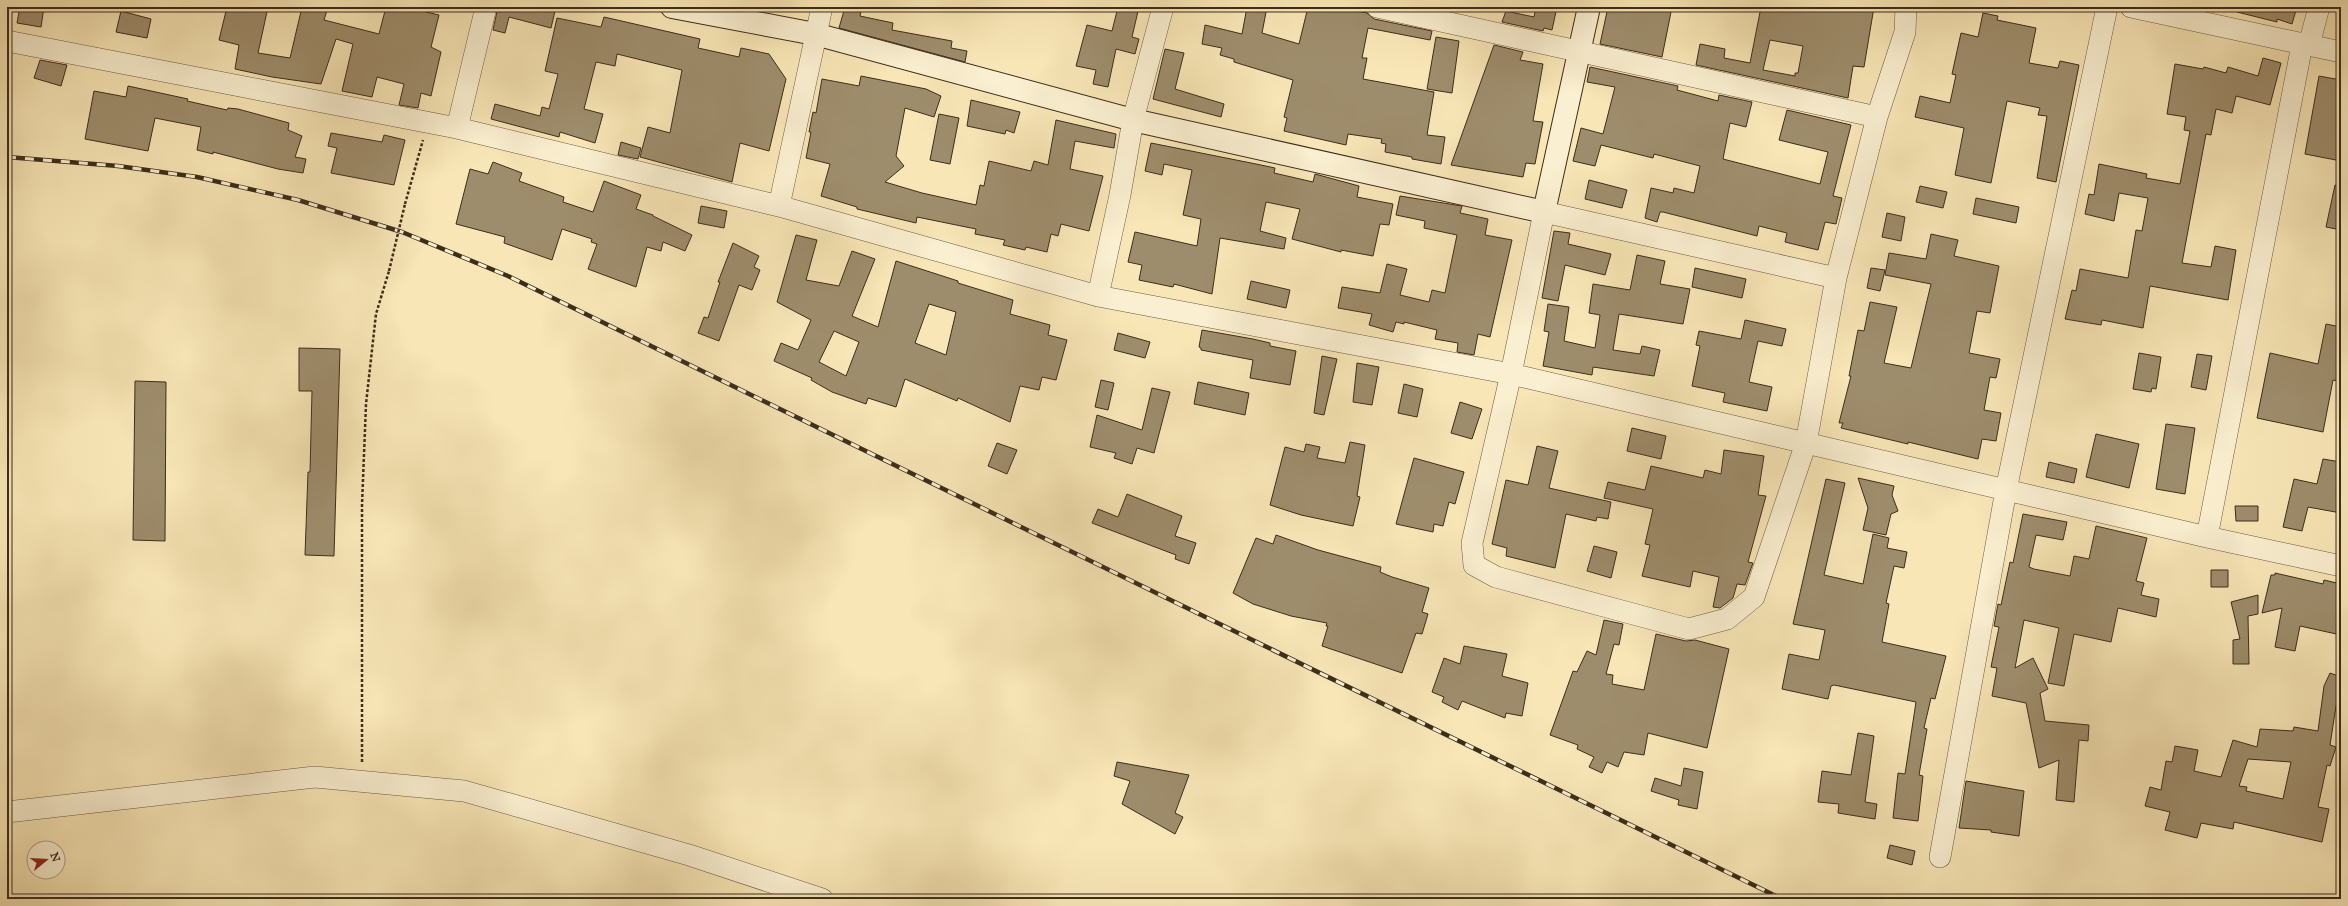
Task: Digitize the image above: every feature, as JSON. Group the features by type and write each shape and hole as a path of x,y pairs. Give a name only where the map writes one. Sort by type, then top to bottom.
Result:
{"street":[{"path":"457,128 486,7"},
{"path":"672,7 815,34 1133,120 1836,278"},
{"path":"779,206 822,7"},
{"path":"1098,296 1120,195 1133,120 1163,7"},
{"path":"1377,7 1877,117"},
{"path":"1589,7 1544,212 1511,374 1472,543 1474,565 1496,577 1689,628 1727,619 1754,597 1806,443 1836,278 1877,117 1905,32 1906,7"},
{"path":"1940,857 2006,490 2107,7"},
{"path":"2130,7 2341,52"},
{"path":"2207,537 2305,45 2319,7"},
{"path":"7,41 457,128 779,206 1098,296 1511,374 2207,537 2341,566"},
{"path":"7,812 315,777 464,791 689,855 822,899"}],"path":[{"path":"362,781 362,505 366,404 376,314 389,271 405,204 428,122"}],"building":[{"path":"20,7 44,7 41,27 17,23"},
{"path":"227,7 268,7 258,53 290,58 302,7 328,7 324,20 379,34 386,7 405,7 439,15 431,47 441,52 431,96 421,93 418,108 399,105 404,84 377,77 372,97 342,91 353,44 336,39 321,84 272,77 235,69 239,45 219,40"},
{"path":"498,7 539,7 555,11 551,28 509,17 505,33 493,30"},
{"path":"845,7 862,7 860,16 893,23 892,30 952,41 951,48 967,51 965,62 839,28"},
{"path":"1118,7 1139,7 1132,37 1139,39 1135,54 1116,49 1108,87 1093,84 1096,70 1076,66 1087,25 1112,31"},
{"path":"1247,7 1267,7 1262,33 1299,44 1308,7 1338,7 1367,13 1374,19 1432,31 1430,40 1368,28 1362,58 1367,58 1363,79 1434,92 1427,135 1445,137 1441,164 1385,152 1386,144 1381,143 1382,139 1348,134 1346,145 1284,131 1287,118 1284,117 1293,80 1234,62 1234,59 1220,55 1222,48 1202,44 1205,25 1242,34"},
{"path":"1536,7 1557,7 1552,30 1544,28 1543,31 1502,22 1506,11 1534,17"},
{"path":"1608,7 1672,7 1662,57 1600,44"},
{"path":"1761,7 1874,7 1864,67 1853,66 1848,98 1696,65 1700,44 1725,49 1724,58 1750,63","holes":["1770,40 1803,46 1798,73 1795,73 1795,76 1763,70"]},
{"path":"2238,7 2297,7 2292,24 2277,19 2277,22 2237,12"},
{"path":"121,11 151,19 147,38 116,32"},
{"path":"1983,13 1998,16 1997,20 2036,28 2029,63 2058,68 2060,61 2079,65 2056,182 2037,178 2047,116 2038,115 2040,108 2007,101 1991,183 1955,175 1964,128 1915,117 1920,96 1950,103 1956,75 1952,74 1961,33 1978,37"},
{"path":"604,17 700,39 698,48 739,57 741,48 769,54 786,79 769,151 740,143 732,182 640,157 648,127 670,133 682,70 617,54 615,66 596,62 584,109 603,114 595,143 560,132 559,137 491,119 495,104 540,116 542,107 549,109 558,74 545,71 557,18 601,27"},
{"path":"1436,37 1459,41 1452,93 1427,89"},
{"path":"1494,45 1523,52 1520,60 1543,64 1533,121 1543,122 1535,164 1526,163 1523,177 1451,165"},
{"path":"1165,49 1184,53 1175,89 1224,104 1221,117 1153,99"},
{"path":"2263,58 2281,63 2270,105 2236,96 2232,113 2216,109 2211,135 2206,134 2182,263 2211,267 2215,246 2236,250 2228,300 2150,286 2143,328 2102,320 2101,325 2065,319 2072,290 2076,291 2080,269 2128,278 2136,230 2142,231 2148,198 2119,193 2114,221 2085,214 2089,194 2094,195 2099,164 2147,174 2146,178 2180,184 2190,131 2184,130 2186,117 2167,114 2175,64 2203,69 2204,67 2226,73 2228,67 2258,76"},
{"path":"40,60 67,65 61,86 34,78"},
{"path":"1590,67 1678,86 1677,90 1718,101 1719,95 1752,102 1746,127 1730,123 1723,159 1820,184 1828,152 1779,140 1787,110 1851,125 1833,196 1842,198 1836,224 1825,222 1818,250 1785,242 1787,233 1759,226 1757,236 1663,212 1660,212 1657,222 1645,218 1651,188 1673,193 1674,188 1694,193 1700,166 1654,154 1653,158 1601,145 1595,166 1573,161 1581,128 1603,134 1615,87 1587,82"},
{"path":"861,76 926,89 941,96 934,117 905,108 896,156 904,166 885,182 922,193 976,205 980,185 984,186 989,161 1031,171 1034,161 1048,165 1056,120 1116,134 1114,148 1075,141 1070,169 1103,176 1089,231 1061,224 1058,236 1051,234 1047,252 1026,247 1025,250 1003,245 1005,240 975,234 976,229 917,217 916,223 857,209 857,207 821,196 830,164 806,158 813,112 816,113 822,79 859,86"},
{"path":"2319,76 2341,80 2341,161 2305,154"},
{"path":"128,86 188,99 187,101 227,110 228,108 238,109 289,123 288,130 302,136 295,157 306,159 303,173 278,169 213,152 213,154 197,150 201,127 155,118 148,151 85,139 94,91 126,97"},
{"path":"971,100 1020,112 1014,133 1006,130 1005,134 967,126"},
{"path":"939,114 959,118 950,164 930,160"},
{"path":"331,133 382,142 384,135 405,140 394,185 331,173 337,148 328,146"},
{"path":"621,142 641,148 638,159 618,155"},
{"path":"1151,143 1275,168 1274,173 1313,182 1315,174 1359,186 1357,197 1393,204 1389,225 1380,224 1373,256 1341,250 1341,252 1292,239 1300,209 1266,202 1260,231 1286,238 1284,249 1220,238 1212,294 1174,284 1173,287 1139,280 1142,265 1128,262 1135,232 1197,246 1201,219 1183,215 1192,170 1164,164 1162,175 1145,171"},
{"path":"493,162 522,173 519,181 564,197 563,202 593,212 604,181 641,195 636,209 653,215 692,235 685,251 663,242 661,251 647,247 636,287 588,269 597,244 591,242 592,239 562,229 552,260 504,243 505,237 456,224 470,169 488,174"},
{"path":"1589,180 1627,190 1622,208 1585,199"},
{"path":"2335,185 2341,185 2341,230 2326,227"},
{"path":"1920,186 1947,192 1943,208 1916,202"},
{"path":"1400,196 1462,206 1460,213 1488,219 1485,235 1512,240 1490,337 1478,334 1474,355 1457,352 1458,343 1435,339 1437,330 1404,322 1404,324 1396,322 1393,332 1369,325 1372,314 1338,308 1342,287 1380,293 1387,264 1407,269 1400,295 1429,302 1432,290 1445,293 1457,235 1424,228 1425,221 1396,215"},
{"path":"1976,198 2019,207 2016,223 1973,214"},
{"path":"701,206 727,211 724,228 698,223"},
{"path":"1887,213 1905,217 1901,241 1882,237"},
{"path":"1554,231 1570,233 1568,244 1611,254 1605,275 1565,265 1558,301 1542,298"},
{"path":"1931,234 1958,240 1954,256 1999,266 1990,313 1977,311 1969,353 2000,359 1996,378 1990,377 1984,410 2001,413 1996,441 1982,439 1978,459 1841,428 1843,423 1839,423 1851,376 1849,376 1858,330 1864,331 1870,302 1897,307 1884,363 1911,368 1931,284 1885,275 1889,253 1926,259"},
{"path":"796,235 817,240 806,280 839,286 852,251 875,259 852,316 878,327 896,261 958,281 958,283 1013,300 1010,314 1050,325 1048,335 1067,340 1056,380 1042,377 1039,390 1020,386 1010,422 958,398 957,401 905,379 896,407 868,398 866,404 832,392 811,380 812,378 774,361 781,343 798,350 811,320 777,302","holes":["929,304 956,312 946,355 915,343","834,331 859,342 846,376 819,362"]},
{"path":"733,243 759,256 754,267 760,270 752,290 739,285 719,341 698,333 704,317 708,318 720,282 718,282"},
{"path":"1637,255 1665,261 1660,284 1690,289 1683,324 1619,314 1613,350 1640,354 1642,346 1660,350 1654,376 1593,367 1592,375 1543,366 1549,332 1544,331 1548,304 1569,307 1564,341 1595,348 1600,315 1589,313 1593,284 1630,290"},
{"path":"1695,268 1746,279 1742,298 1692,287"},
{"path":"1871,268 1885,270 1880,291 1867,288"},
{"path":"1251,281 1290,290 1286,308 1247,299"},
{"path":"1745,320 1786,329 1782,346 1758,341 1749,382 1772,387 1767,411 1723,402 1725,393 1692,386 1700,346 1696,345 1699,331 1741,339"},
{"path":"2326,324 2341,327 2341,382 2333,380 2323,432 2257,418 2270,353 2318,364"},
{"path":"1202,330 1253,339 1270,343 1270,346 1296,351 1290,385 1250,378 1253,360 1201,350 1199,347"},
{"path":"1118,333 1150,342 1145,358 1114,350"},
{"path":"299,348 340,349 334,556 305,555 308,472 310,472 312,391 299,391"},
{"path":"2139,353 2161,357 2156,389 2152,388 2151,392 2133,389"},
{"path":"2197,354 2212,356 2206,390 2191,387"},
{"path":"1322,356 1337,359 1324,415 1314,413"},
{"path":"1357,363 1379,367 1372,405 1353,402"},
{"path":"1101,380 1114,383 1108,410 1095,407"},
{"path":"135,381 166,382 165,541 133,540"},
{"path":"1198,382 1249,393 1245,415 1194,404"},
{"path":"1404,384 1423,389 1417,417 1398,413"},
{"path":"1152,388 1170,392 1154,453 1137,448 1132,464 1114,458 1116,453 1090,447 1097,415 1142,430"},
{"path":"1460,402 1482,409 1472,439 1451,433"},
{"path":"2166,424 2195,428 2185,494 2156,489"},
{"path":"1632,428 1666,436 1661,459 1627,451"},
{"path":"2096,434 2139,444 2129,488 2086,477"},
{"path":"1350,442 1365,445 1357,496 1360,497 1353,526 1301,515 1270,505 1285,447 1304,452 1306,444 1320,447 1317,458 1345,463"},
{"path":"997,443 1017,450 1007,474 988,466"},
{"path":"1537,446 1558,451 1549,488 1611,502 1608,519 1597,517 1596,521 1566,514 1555,568 1506,556 1507,548 1492,544 1506,480 1528,485"},
{"path":"1724,450 1764,456 1758,495 1766,496 1748,562 1753,563 1745,585 1737,584 1733,598 1720,608 1713,607 1719,577 1693,571 1690,587 1642,576 1650,545 1645,544 1653,509 1604,498 1608,482 1645,490 1651,466 1703,478 1705,470 1721,474"},
{"path":"1414,458 1464,472 1455,504 1449,502 1443,526 1434,524 1433,532 1396,524"},
{"path":"2323,459 2341,462 2341,513 2308,507 2302,531 2283,527 2294,479 2317,484"},
{"path":"2049,462 2077,469 2074,483 2046,477"},
{"path":"1858,478 1894,486 1892,495 1898,511 1891,514 1886,535 1863,530 1868,508"},
{"path":"1826,479 1845,483 1824,575 1863,584 1873,534 1889,538 1887,548 1907,552 1904,568 1894,566 1886,603 1889,604 1882,642 1946,656 1935,699 1931,698 1924,728 1927,729 1919,775 1923,776 1918,821 1893,818 1898,773 1905,774 1916,702 1834,685 1831,686 1828,699 1782,689 1789,654 1819,660 1825,630 1793,624"},
{"path":"1127,494 1182,516 1175,536 1196,543 1189,564 1175,559 1176,555 1092,523 1098,509 1118,517"},
{"path":"2235,506 2258,506 2258,521 2236,521"},
{"path":"2023,514 2067,522 2063,540 2036,535 2029,567 2070,576 2074,556 2089,559 2096,526 2147,538 2136,581 2144,583 2141,595 2159,599 2156,617 2118,608 2111,642 2074,634 2064,686 2048,683 2059,628 2024,620 2015,668 2033,658 2048,689 2040,693 2045,721 2089,725 2088,741 2079,740 2074,802 2056,800 2059,760 2039,768 2026,703 1992,696 1997,668 1991,667 1999,627 1994,626 1998,604 2001,605 2010,562 2013,563"},
{"path":"1276,535 1318,550 1381,567 1380,572 1429,588 1422,612 1428,614 1422,634 1416,633 1402,673 1322,646 1328,626 1326,626 1327,623 1291,616 1253,604 1233,593 1256,538 1273,544"},
{"path":"1594,546 1617,552 1611,578 1587,571"},
{"path":"2211,570 2228,570 2228,587 2211,587"},
{"path":"2275,573 2323,584 2324,580 2341,584 2341,635 2300,626 2295,651 2275,647 2282,608 2262,613 2271,575 2275,575"},
{"path":"2258,595 2258,614 2248,616 2249,664 2233,664 2233,640 2240,639 2231,602"},
{"path":"1604,620 1623,624 1619,645 1614,644 1606,674 1613,675 1612,684 1644,690 1656,634 1686,641 1695,640 1729,649 1707,748 1648,733 1644,755 1624,752 1618,767 1607,762 1602,773 1589,767 1594,757 1577,749 1578,745 1550,735 1573,671 1577,672 1587,651 1596,655"},
{"path":"1464,646 1507,654 1502,676 1528,683 1522,716 1506,713 1505,718 1462,701 1458,710 1442,702 1444,697 1432,692 1444,658 1460,664"},
{"path":"2330,673 2341,677 2341,692 2336,706 2330,745 2336,747 2330,766 2327,765 2318,807 2329,809 2322,842 2234,822 2233,829 2201,823 2197,838 2165,830 2170,812 2145,806 2150,787 2161,790 2166,761 2172,762 2175,746 2198,750 2194,771 2221,777 2233,740 2257,747 2260,729 2293,731 2294,727 2318,731 2324,686","holes":["2248,759 2291,762 2283,799 2246,791 2247,787 2239,786"]},
{"path":"1858,733 1874,736 1865,802 1877,804 1875,819 1838,813 1839,804 1818,802 1822,771 1851,775"},
{"path":"1117,762 1189,775 1175,813 1183,817 1175,834 1122,804 1130,781 1114,776"},
{"path":"1684,768 1703,772 1697,809 1678,805 1679,800 1651,791 1655,778 1681,786"},
{"path":"1966,781 2024,791 2019,836 1991,832 1991,830 1959,828"},
{"path":"1890,845 1915,851 1912,865 1887,858"}],"railway":[{"path":"7,157 118,166 197,177 298,200 402,232 508,276 1782,899"}]}
